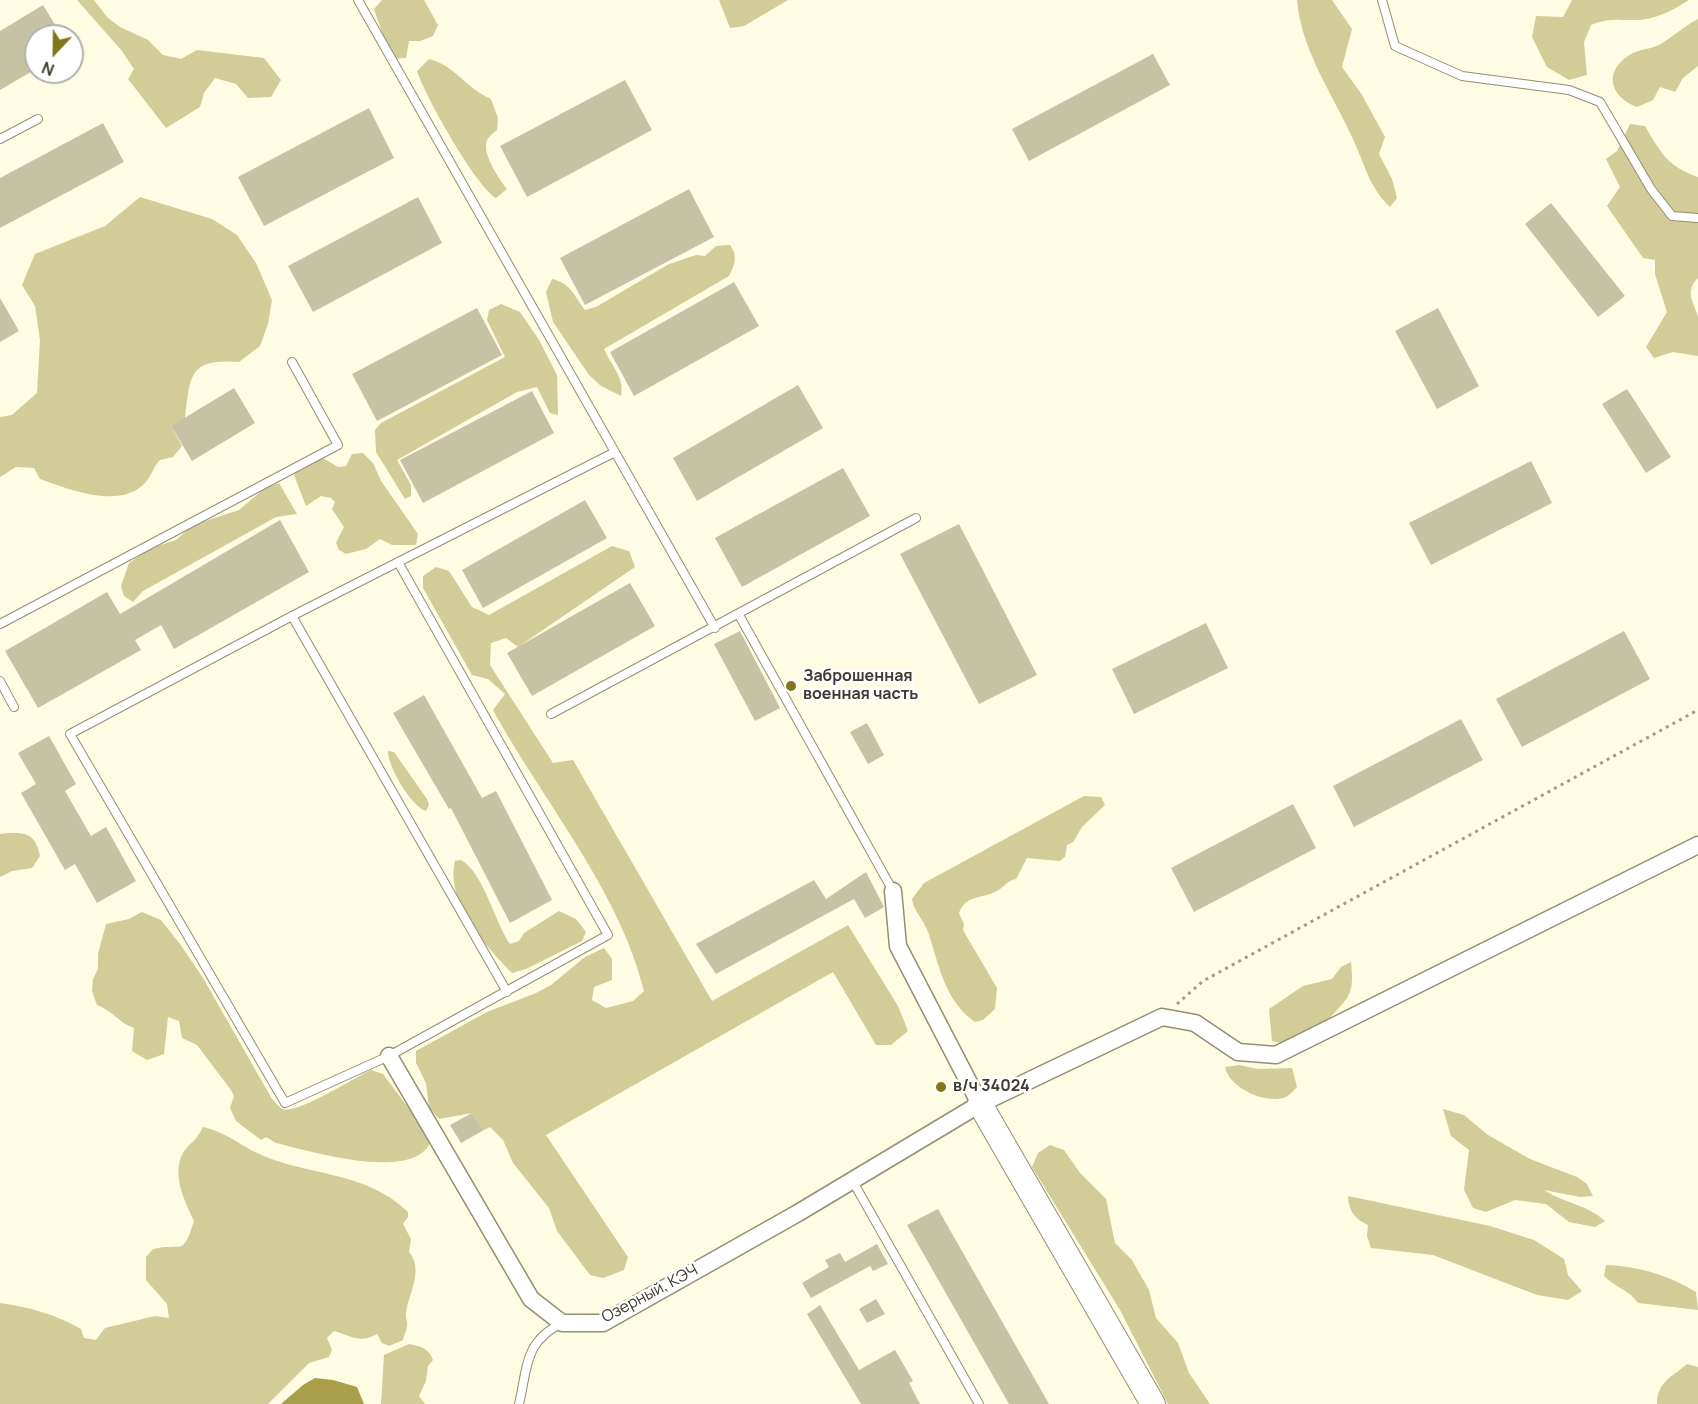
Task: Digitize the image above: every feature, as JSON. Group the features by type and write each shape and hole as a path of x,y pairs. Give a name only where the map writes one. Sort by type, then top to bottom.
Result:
{"street":[{"path":"1162,1017 1195,1023 1238,1052 1276,1055 1698,845"},
{"path":"893,891 898,946 980,1104 1153,1404"},
{"name":"Озерный, КЭЧ","path":"562,1323 603,1323 980,1104 1162,1017"},
{"path":"389,1056 531,1299 562,1323"}],"lane":[{"path":"358,0 715,628"},
{"path":"1382,0 1395,46 1462,76 1569,90 1600,102 1651,189 1672,216 1698,218"},
{"path":"0,139 38,119"},
{"path":"0,624 338,445 292,362"},
{"path":"398,562 608,935 389,1056 285,1103 70,734 292,616 398,562 615,452"},
{"path":"551,714 715,628 916,518"},
{"path":"739,615 893,891"},
{"path":"292,616 507,992"},
{"path":"0,681 14,707"},
{"path":"852,1180 979,1404"},
{"path":"519,1404 531,1348 543,1332 562,1323"}],"path":[{"path":"1162,1017 1203,981 1698,710"}],"shaded area":[{"path":"77,0 94,0 107,17 120,27 148,40 163,55 181,59 197,50 264,58 281,80 271,97 248,98 236,84 215,78 204,93 200,107 166,128 128,79 134,69 122,51"},
{"path":"382,0 424,0 438,25 433,36 420,41 409,41 406,58 391,59 374,9"},
{"path":"719,0 788,0 744,26 730,28"},
{"path":"1297,0 1332,0 1352,29 1342,67 1362,95 1385,137 1379,154 1392,179 1397,198 1390,207 1372,184 1353,139 1319,72 1305,37"},
{"path":"1572,0 1689,0 1655,17 1640,20 1607,20 1591,25 1584,42 1587,75 1569,80 1547,67 1532,37 1536,16 1563,17"},
{"path":"1698,19 1698,66 1683,78 1675,92 1660,87 1653,100 1637,107 1620,96 1615,89 1613,74 1623,59 1633,53 1659,45"},
{"path":"429,59 446,67 491,99 498,118 497,130 487,140 486,150 493,168 507,189 496,198 476,177 429,99 417,71"},
{"path":"1630,124 1645,126 1666,158 1687,173 1698,177 1698,278 1691,293 1698,317 1698,356 1673,352 1654,358 1646,347 1667,312 1655,274 1655,260 1643,258 1607,206 1620,187 1606,159 1617,151"},
{"path":"140,197 212,219 237,235 256,263 272,300 268,324 260,346 239,362 210,363 195,372 191,380 185,418 171,426 182,446 173,457 160,460 147,481 134,491 108,496 79,492 40,479 34,468 16,467 0,477 0,417 12,415 37,393 40,340 35,306 22,285 35,254 105,226"},
{"path":"730,245 735,260 729,276 604,349 619,377 621,396 601,386 589,375 553,322 546,292 552,279 568,287 585,310 596,307 669,264 696,255 705,256 716,246"},
{"path":"501,304 520,312 539,340 557,375 558,415 550,413 537,387 517,392 397,460 411,485 411,496 405,499 376,452 375,430 381,423 505,357 487,320 489,310"},
{"path":"363,453 373,463 381,481 418,534 416,545 392,545 380,539 366,549 346,554 339,550 336,543 344,527 332,509 335,502 331,498 321,496 306,506 294,475 303,463 323,458 338,467 346,466 352,454"},
{"path":"279,483 297,514 276,517 143,591 133,602 124,596 121,586 129,563 151,548 176,540 193,525 239,510 265,488"},
{"path":"612,546 629,551 635,567 518,647 506,638 491,643 490,665 553,763 573,760 712,1001 848,925 898,1006 908,1031 891,1045 876,1045 833,972 546,1135 628,1257 624,1270 603,1278 590,1275 557,1231 549,1208 513,1163 503,1140 490,1127 484,1130 472,1113 439,1119 429,1107 426,1083 416,1063 416,1051 487,1012 551,985 585,957 604,948 612,959 612,980 594,987 592,1000 606,1008 633,1001 644,991 633,954 599,882 493,710 505,694 488,679 472,675 423,588 423,576 436,567 449,571 472,607 489,615"},
{"path":"388,751 394,752 427,799 429,805 426,811 414,802 401,785"},
{"path":"1084,796 1101,797 1105,805 1082,827 1073,842 1067,845 1065,857 1060,861 1027,858 1016,879 995,892 970,900 965,903 959,913 964,924 963,930 997,988 995,1009 983,1020 975,1022 956,1004 944,982 928,932 912,899 924,883"},
{"path":"21,833 35,842 40,856 32,868 12,871 0,877 0,834"},
{"path":"461,860 476,875 510,944 519,941 524,933 559,911 576,919 586,932 582,941 526,969 512,973 480,937 462,907 456,892 454,876 455,861"},
{"path":"142,912 161,920 180,944 203,978 272,1099 282,1109 299,1107 371,1070 383,1074 425,1130 430,1143 420,1155 403,1161 359,1161 276,1143 266,1137 261,1140 236,1121 230,1108 234,1096 231,1090 197,1045 182,1038 179,1021 168,1017 164,1054 147,1060 132,1051 134,1028 97,1005 92,991 106,924 129,919"},
{"path":"1351,962 1352,980 1349,994 1327,1021 1304,1041 1288,1044 1272,1041 1269,1009 1303,986 1332,979 1341,967"},
{"path":"1239,1065 1258,1069 1292,1068 1297,1087 1286,1097 1269,1099 1259,1097 1241,1088 1228,1075 1225,1067"},
{"path":"1443,1109 1464,1115 1488,1135 1530,1159 1577,1177 1587,1184 1593,1196 1580,1197 1544,1190 1591,1211 1605,1221 1595,1227 1569,1222 1546,1204 1515,1200 1486,1212 1473,1208 1464,1190 1469,1150 1451,1136"},
{"path":"203,1127 220,1132 257,1153 276,1160 373,1188 391,1198 408,1212 408,1217 403,1224 411,1239 409,1252 415,1266 415,1274 406,1312 407,1325 403,1340 389,1346 382,1343 377,1334 360,1339 334,1331 327,1338 332,1350 329,1357 309,1363 268,1404 0,1404 0,1303 52,1315 81,1329 84,1338 96,1340 105,1328 155,1316 169,1318 167,1304 146,1280 146,1257 153,1249 181,1246 187,1240 194,1221 181,1188 178,1170 183,1153"},
{"path":"1050,1145 1064,1150 1080,1173 1106,1199 1115,1243 1132,1260 1149,1290 1156,1318 1178,1343 1189,1373 1210,1404 1168,1404 1120,1310 1032,1167 1038,1153"},
{"path":"1348,1196 1490,1226 1534,1240 1564,1259 1568,1275 1582,1291 1568,1300 1537,1295 1433,1255 1371,1248 1367,1236 1368,1225 1353,1213"},
{"path":"1606,1265 1652,1272 1675,1281 1696,1292 1698,1310 1638,1303 1604,1276"},
{"path":"409,1344 427,1350 433,1360 428,1366 426,1381 419,1396 425,1404 381,1404 384,1355"},
{"path":"1687,1364 1698,1367 1698,1404 1657,1404 1663,1385"},
{"path":"315,1378 333,1380 357,1387 364,1404 281,1404"}],"building":[{"path":"43,5 55,24 24,24 24,76 0,90 0,31"},
{"path":"1153,54 1170,85 1029,161 1012,129"},
{"path":"625,80 652,130 527,197 500,146"},
{"path":"369,108 394,158 264,226 238,177"},
{"path":"103,123 124,162 0,228 0,178"},
{"path":"689,189 714,237 585,305 560,258"},
{"path":"418,197 442,243 313,312 288,266"},
{"path":"1551,203 1625,296 1598,317 1525,224"},
{"path":"734,282 759,326 634,396 610,352"},
{"path":"0,298 19,331 0,342"},
{"path":"477,308 502,355 377,421 352,374"},
{"path":"1438,308 1479,386 1437,409 1395,331"},
{"path":"798,385 823,428 697,501 673,458"},
{"path":"234,388 255,423 192,461 171,426"},
{"path":"1627,389 1671,457 1646,473 1602,404"},
{"path":"532,391 554,433 423,503 400,460"},
{"path":"1531,461 1552,503 1431,565 1409,523"},
{"path":"843,468 870,516 742,587 715,538"},
{"path":"585,500 607,538 483,608 462,570"},
{"path":"280,520 309,572 174,649 161,625 135,640 141,650 38,708 5,651 107,592 120,614"},
{"path":"959,524 1037,675 979,704 900,554"},
{"path":"630,583 655,626 532,696 507,653"},
{"path":"1206,623 1228,668 1134,714 1112,669"},
{"path":"740,631 780,708 755,721 714,644"},
{"path":"1624,631 1650,679 1522,747 1496,699"},
{"path":"424,695 482,798 496,791 552,900 510,923 451,808 449,809 393,713"},
{"path":"1461,719 1483,760 1354,827 1333,786"},
{"path":"867,723 884,755 868,764 850,732"},
{"path":"49,736 76,784 65,791 91,836 106,827 136,881 97,903 75,864 65,870 21,793 36,784 18,753"},
{"path":"1293,804 1316,848 1194,912 1171,868"},
{"path":"866,872 884,907 865,918 854,899 716,974 696,944 814,880 826,899"},
{"path":"472,1113 484,1130 461,1143 450,1125"},
{"path":"938,1209 1049,1404 1009,1404 907,1225"},
{"path":"877,1244 888,1264 873,1271 870,1266 811,1298 802,1283 829,1267 825,1260 840,1253 845,1262"},
{"path":"876,1299 885,1314 867,1323 859,1309"},
{"path":"820,1305 859,1370 895,1350 913,1381 909,1383 920,1404 861,1404 807,1314"}],"place":[{"name":"Заброшенная военная часть","path":"791,686"},
{"name":"в/ч 34024","path":"941,1087"}]}
